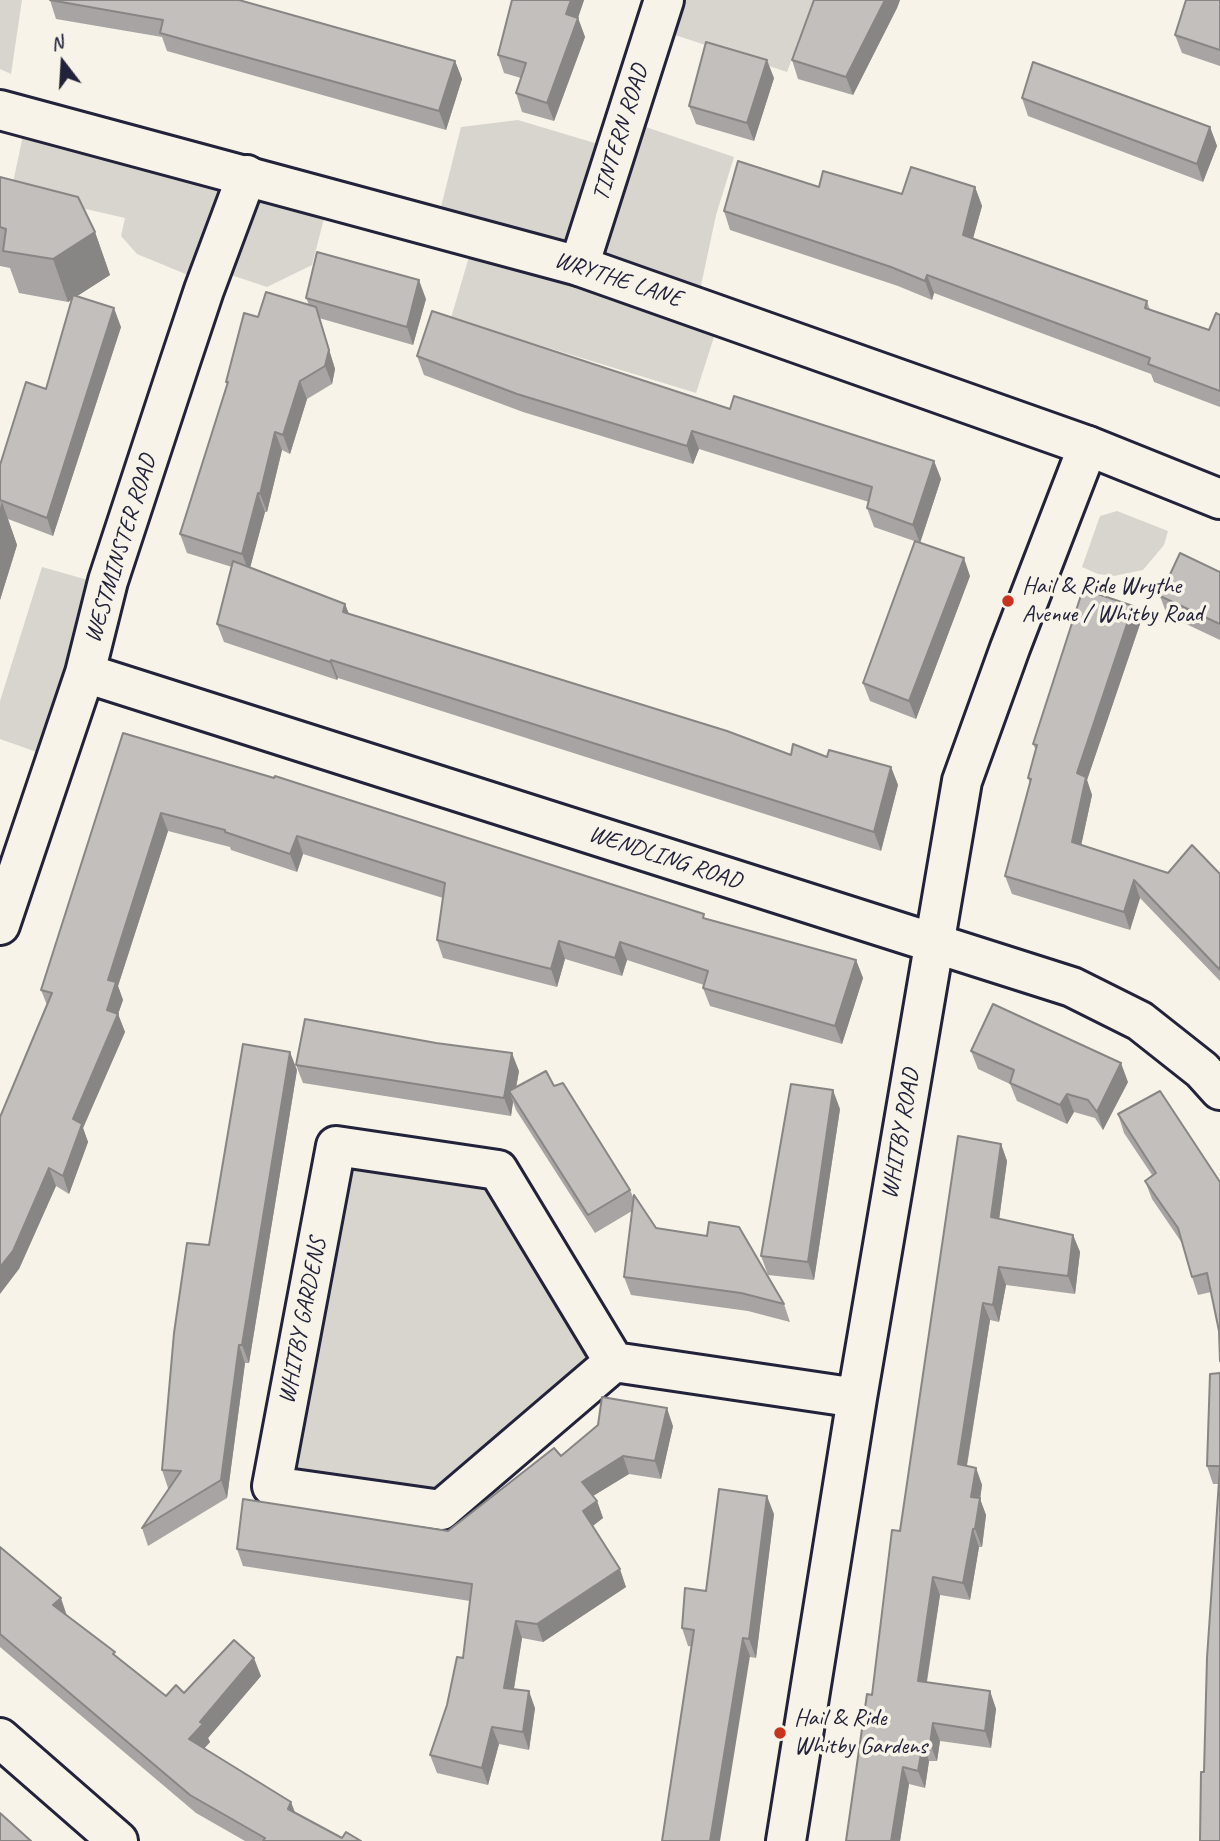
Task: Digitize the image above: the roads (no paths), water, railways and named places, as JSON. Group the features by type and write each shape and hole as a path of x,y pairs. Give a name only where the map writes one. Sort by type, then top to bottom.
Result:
{"street":[{"name":"TINTERN ROAD","path":"579,266 664,0"},
{"name":"WRYTHE LANE","path":"0,110 579,266 1088,446 1220,499"},
{"name":"WESTMINSTER ROAD","path":"0,925 85,673 108,581 204,290 247,175"},
{"name":"WHITBY ROAD","path":"786,1841 857,1398 962,781 1088,446"},
{"name":"WENDLING ROAD","path":"85,673 1072,987 1140,1021 1202,1070 1220,1090"},
{"name":"WHITBY GARDENS","path":"336,1146 498,1170 614,1362 441,1510 272,1486 336,1146"},
{"path":"614,1362 857,1398"},
{"path":"0,1738 118,1841"}],"place":[{"name":"Hail & Ride Wrythe Avenue / Whitby Road","path":"1008,601"},
{"name":"Hail & Ride Whitby Gardens","path":"780,1733"}]}
